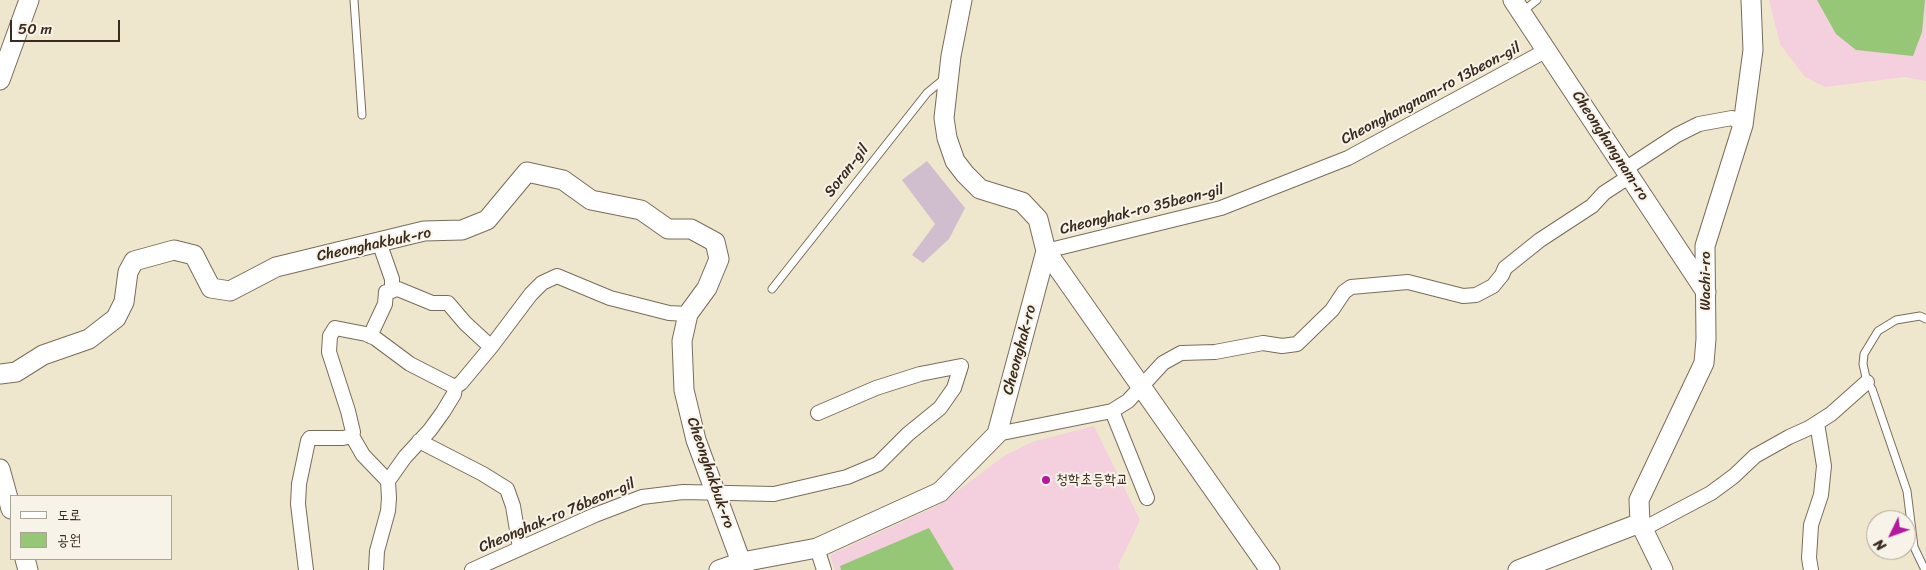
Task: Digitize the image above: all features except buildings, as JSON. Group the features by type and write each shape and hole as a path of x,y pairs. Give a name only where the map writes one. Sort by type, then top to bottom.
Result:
{"street":[{"path":"0,80 29,0"},
{"name":"Cheonghak-ro","path":"719,570 817,548 940,492 997,434 1046,251 1038,218 1022,202 980,189 955,161 947,138 944,118 951,56 962,0"},
{"name":"Wachi-ro","path":"1641,526 1639,500 1704,363 1705,246 1744,125 1752,50 1751,0"},
{"name":"Cheonghangnam-ro","path":"1518,6 1706,292"},
{"name":"Cheonghangnam-ro 13beon-gil","path":"1329,165 1348,158 1547,50"},
{"path":"997,434 1112,411 1128,401 1163,363 1182,354 1215,352 1263,343 1282,346 1297,344 1332,310 1344,292 1351,287 1408,282 1463,296 1476,296 1493,286 1505,268 1540,240 1592,206 1604,193 1677,135 1699,124 1732,118 1744,125"},
{"name":"Cheonghak-ro 35beon-gil","path":"1046,251 1222,208 1329,165"},
{"name":"Cheonghakbuk-ro","path":"0,374 16,372 43,355 89,339 116,318 124,302 128,272 134,261 174,250 194,256 211,288 230,291 276,267 424,231 462,230 487,220 527,172 563,180 591,200 641,210 668,229 691,229 715,242 719,259 706,288 688,314 682,341 684,390 696,440 743,566"},
{"path":"379,242 392,279 392,291"},
{"path":"1046,251 1270,570"},
{"path":"376,570 377,551 388,510 388,480 404,457 430,430 454,394 455,388 491,347 528,298 542,283 557,276 610,298 669,313 688,314"},
{"path":"370,336 385,304 386,292 398,289 432,303 448,303 465,324 491,347"},
{"path":"388,480 383,478 363,455 352,436 353,432 348,411 329,352 332,331 337,328 360,332 370,336 410,364 455,388"},
{"name":"Cheonghak-ro 76beon-gil","path":"472,570 595,515 642,497 683,492 774,494 847,477 878,464 908,434 940,408 954,388 962,366 920,374 876,388 818,413"},
{"path":"1518,570 1641,526 1711,493 1734,476 1755,456 1831,414 1867,382"},
{"path":"1112,411 1147,498"},
{"path":"1811,570 1809,558 1811,526 1821,495 1824,466 1817,423"},
{"path":"306,570 298,504 298,484 308,441 310,438 343,438 352,436"},
{"path":"419,441 475,469 507,490 520,548"},
{"path":"0,469 10,505"},
{"path":"1641,526 1663,570"},
{"path":"817,548 824,570"}],"lane":[{"path":"354,0 362,115"},
{"path":"1518,6 1537,0"},
{"name":"Soran-gil","path":"772,289 927,93 949,75"},
{"path":"1925,570 1914,547 1907,491 1872,389 1867,382 1863,364 1864,354 1878,331 1896,320 1920,316 1926,319"}],"shaded area":[{"path":"1769,0 1926,0 1926,81 1905,77 1825,87 1805,77 1780,44"},
{"path":"927,161 965,208 949,239 923,263 912,255 935,224 902,180"},
{"name":"청학초등학교","path":"1094,426 1140,520 1118,566 1120,570 835,570 830,555 939,505 1004,456 1032,442"}],"green space":[{"path":"1817,0 1925,0 1922,32 1913,56 1856,50 1836,34"},
{"path":"929,528 954,570 841,570 840,566"}],"place":[{"name":"청학초등학교","path":"1046,480"}]}
